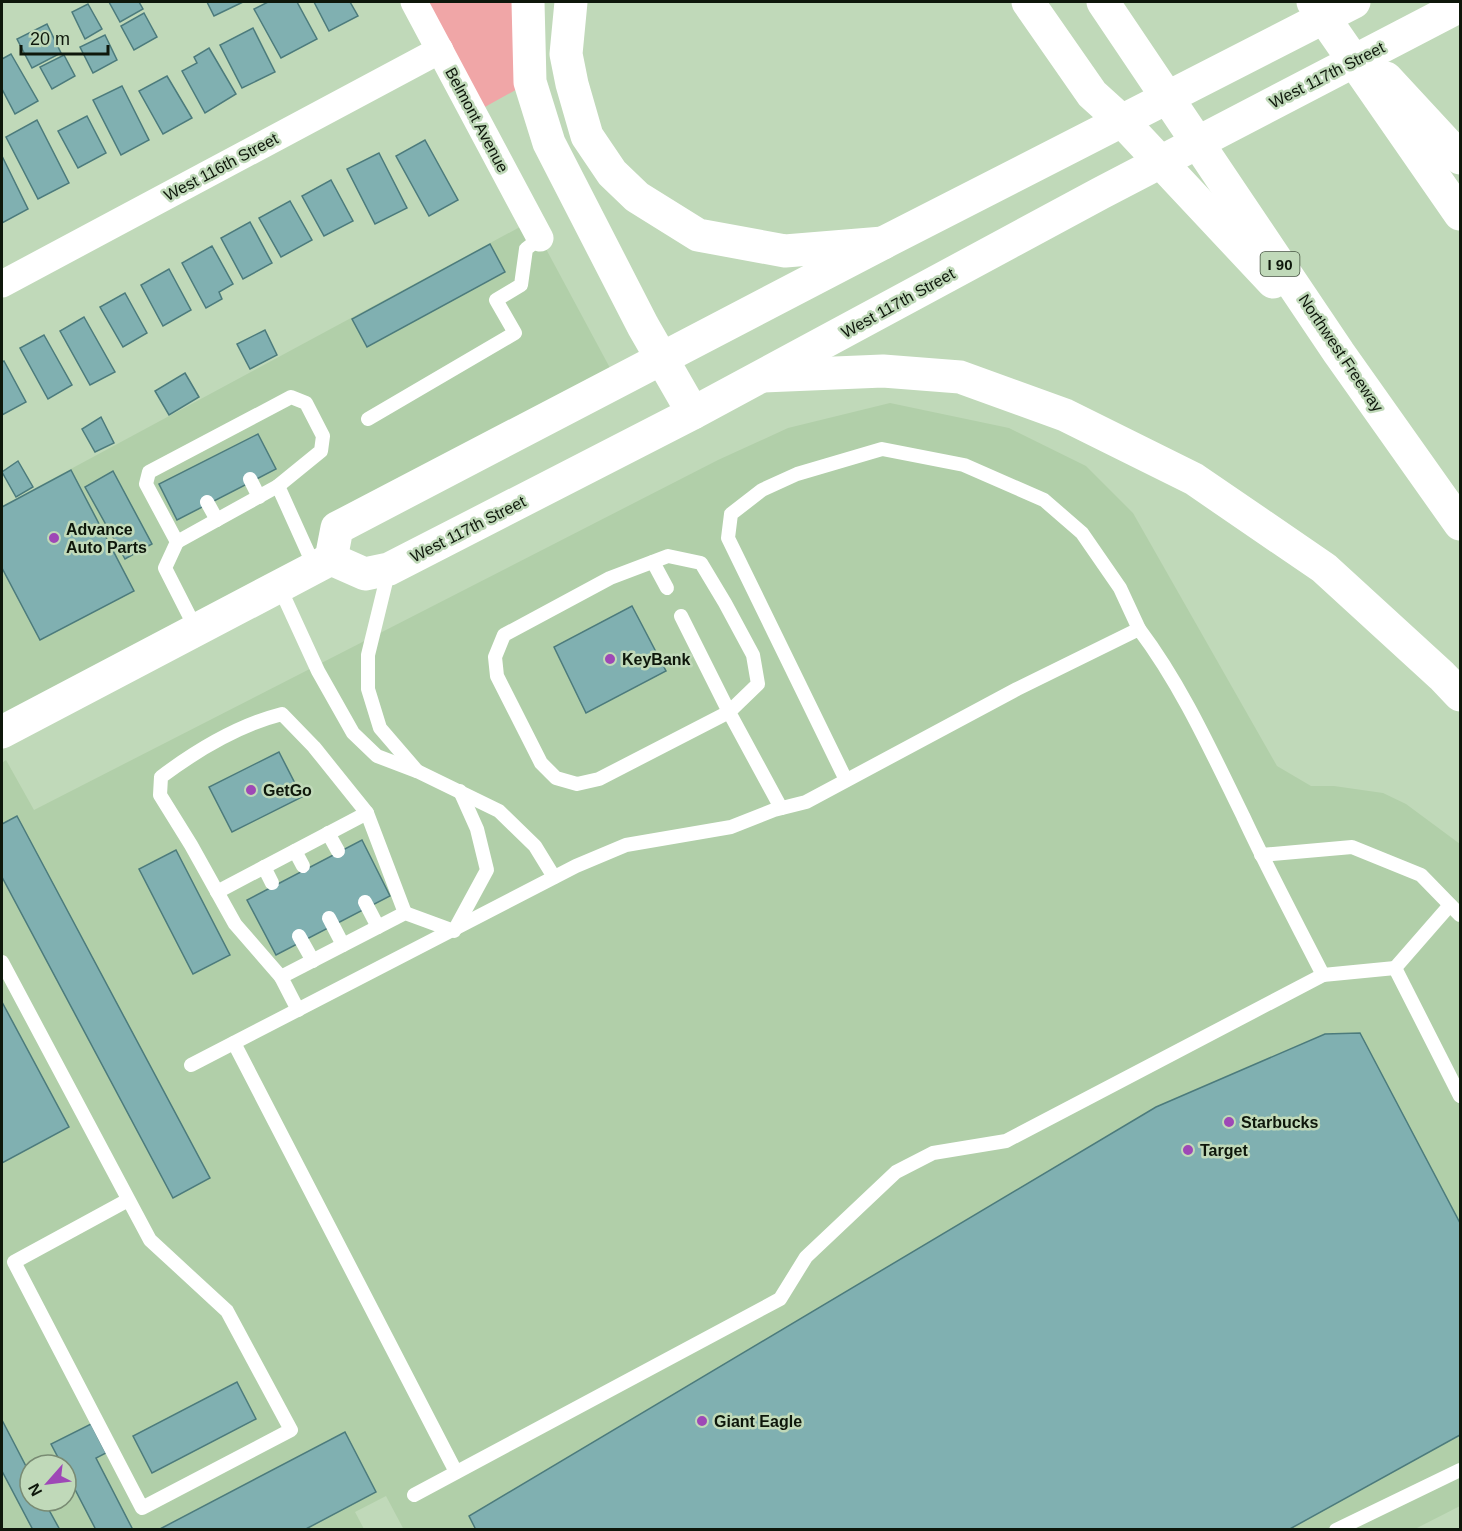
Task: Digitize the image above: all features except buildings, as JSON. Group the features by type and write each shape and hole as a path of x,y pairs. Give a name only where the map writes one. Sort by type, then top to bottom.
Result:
{"main road":[{"path":"528,2 530,82 549,143 643,326 693,413"},
{"path":"571,2 566,54 587,136 612,173 637,197 698,235 785,251 883,243"},
{"path":"1028,2 1092,94 1124,123 1340,353"},
{"name":"Northwest Freeway","path":"1103,2 1340,353 1461,524"},
{"path":"1314,2 1461,158"},
{"path":"1314,2 1461,214"},
{"path":"2,732 323,563 337,528 883,243 1354,2"},
{"name":"West 117th Street","path":"323,563 365,574 389,569 693,413 1101,193 1461,6"},
{"path":"763,376 883,371 960,377 1065,415 1194,479 1324,568 1461,695"}],"street":[{"name":"Belmont Avenue","path":"414,2 540,238"},
{"name":"West 116th Street","path":"2,284 440,50"}],"lane":[{"path":"368,419 515,333 496,300 521,285 526,249 540,238"},
{"path":"177,542 146,484 149,472 185,460 228,437 291,398 306,403 323,436 321,451 278,486 177,542 165,568 196,630"},
{"path":"846,780 728,538 730,514 762,490 796,474 882,448 964,465 1044,500 1082,533 1120,588 1139,629 1152,646 1204,737 1323,975"},
{"path":"250,479 259,497"},
{"path":"278,486 323,563"},
{"path":"207,502 217,520"},
{"path":"668,556 701,563 753,655 758,684 729,712 598,778 577,784 556,777 541,763 497,676 495,657 504,635 610,578 653,562 668,556"},
{"path":"653,562 667,588"},
{"path":"389,569 368,655 368,689 380,728 419,772"},
{"path":"279,586 318,671 353,733 377,756 419,772 499,811 535,846 554,877"},
{"path":"681,616 781,808"},
{"path":"191,1065 554,877 626,845 731,827 781,808 806,802 1017,688 1139,629"},
{"path":"298,1010 281,978 235,924 160,795 161,777 184,759 257,720 282,714 314,747 367,813 405,913"},
{"path":"454,930 487,870 477,829 460,791"},
{"path":"217,892 367,813"},
{"path":"328,833 338,850"},
{"path":"1261,855 1352,847 1421,875 1461,915"},
{"path":"295,851 303,866"},
{"path":"264,867 272,883"},
{"path":"365,902 378,927"},
{"path":"414,1495 780,1299 806,1257 896,1172 933,1153 1006,1141 1323,975 1395,968 1450,905"},
{"path":"281,978 405,913 454,930"},
{"path":"329,918 343,945"},
{"path":"299,936 313,961"},
{"path":"2,962 150,1240 227,1311 291,1430 142,1508 15,1262 128,1200"},
{"path":"1395,968 1461,1096"},
{"path":"234,1043 456,1472"},
{"path":"1336,1530 1461,1470"}],"shaded area":[{"path":"414,2 528,2 530,82 474,113"},
{"path":"531,221 617,381 338,528 331,559 2,733 2,506"},
{"path":"890,403 1009,428 1086,466 1133,513 1277,766 1311,786 1334,786 1383,793 1406,804 1460,844 1460,1506 1415,1529 404,1530 386,1496 355,1512 364,1529 2,1530 2,763 6,760 34,810 718,460 788,428"}],"place":[{"name":"Advance Auto Parts","path":"54,538"},
{"name":"KeyBank","path":"610,659"},
{"name":"GetGo","path":"251,790"},
{"name":"Starbucks","path":"1229,1122"},
{"name":"Target","path":"1188,1150"},
{"name":"Giant Eagle","path":"702,1421"}]}
